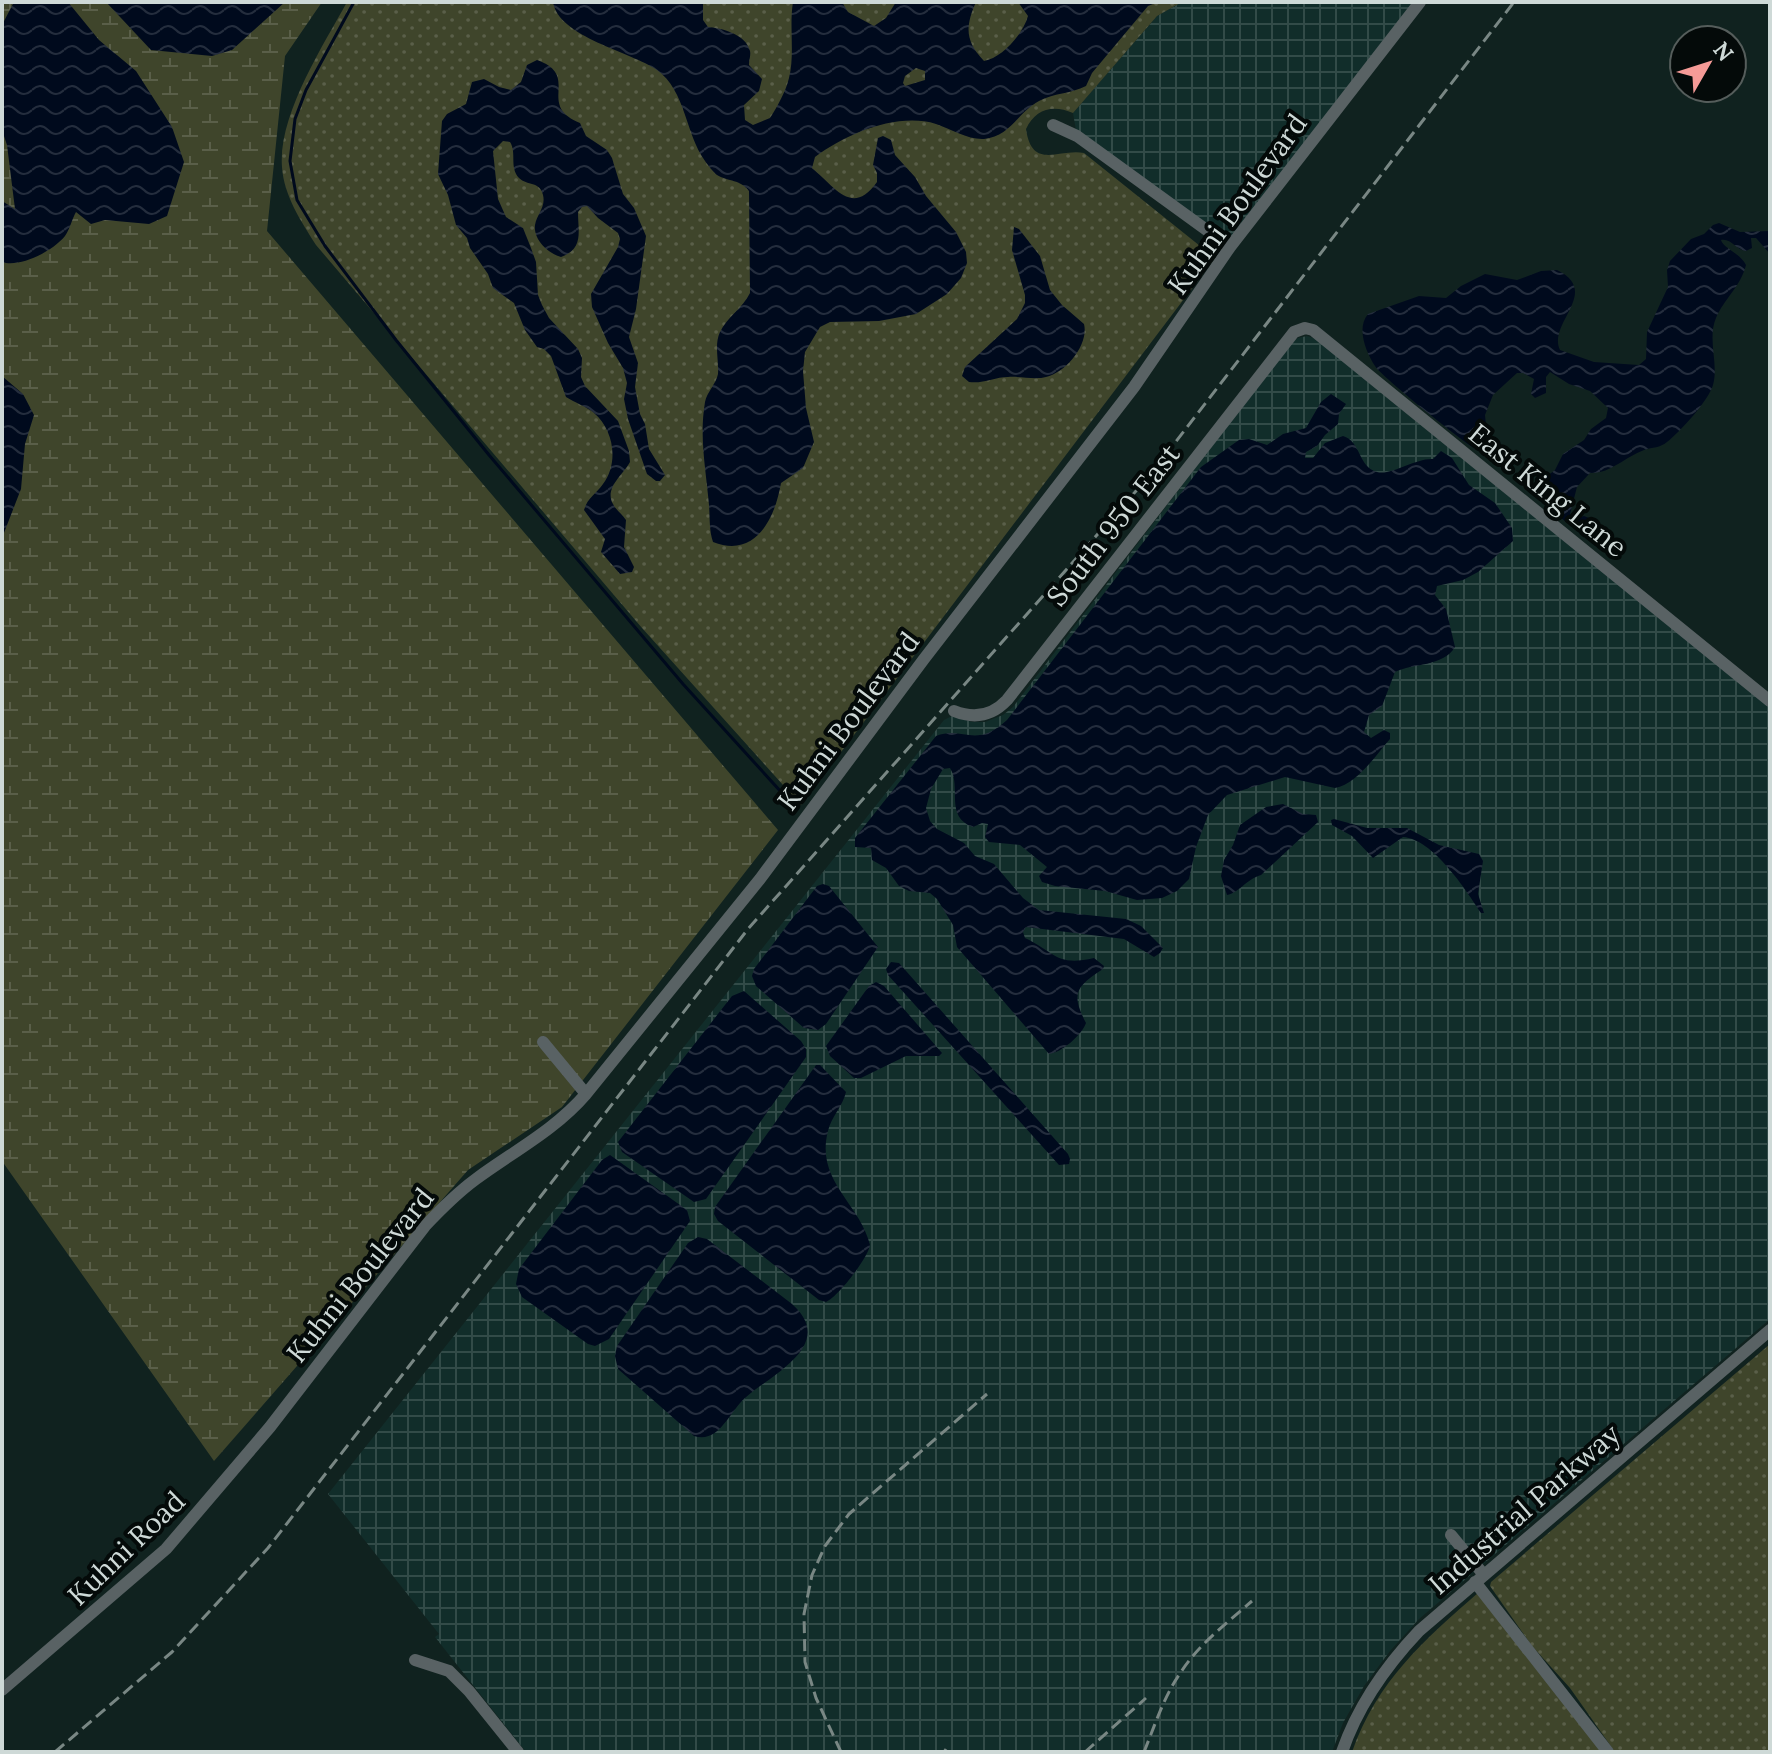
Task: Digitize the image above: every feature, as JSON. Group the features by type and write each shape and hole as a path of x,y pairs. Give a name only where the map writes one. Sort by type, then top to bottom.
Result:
{"street":[{"name":"Kuhni Boulevard","path":"270,1427 425,1226 453,1197 559,1122 586,1094 760,879 924,659 1134,387 1230,247 1420,2"},
{"path":"1053,125 1077,136 1230,247"},
{"name":"East King Lane","path":"1294,332 1305,328 1313,330 1770,701"},
{"name":"South 950 East","path":"954,711 966,715 986,714 1007,700 1294,332"},
{"path":"543,1042 586,1094"},
{"name":"Industrial Parkway","path":"1342,1752 1363,1704 1392,1661 1419,1631 1770,1330"},
{"name":"Kuhni Road","path":"2,1690 166,1549 270,1427"},
{"path":"1451,1535 1608,1752"},
{"path":"415,1660 449,1671 518,1752"}],"shaded area":[{"path":"1182,2 1420,2 1230,247 1077,136 1073,113 1157,16"},
{"path":"1307,336 1316,339 1770,705 1770,1319 1419,1619 1364,1686 1343,1723 1332,1752 526,1752 435,1637 439,1634 328,1494 944,720 952,716 985,722 1013,707 1290,344"}],"green space":[{"path":"2,2 322,2 285,56 267,231 778,830 562,1107 468,1170 214,1461 2,1161"},
{"path":"347,2 1182,2 1157,16 1073,113 1045,110 1034,117 1026,129 1029,142 1040,154 1084,153 1215,258 801,805 642,628 316,245 299,217 283,178 287,125 304,82"},
{"path":"1770,1344 1770,1752 1615,1752 1570,1688 1532,1646 1490,1586 1491,1582"},
{"path":"1479,1592 1605,1752 1352,1752 1375,1704 1404,1663"}],"water":[{"path":"14,2 68,2 99,40 136,71 172,127 184,162 167,216 149,224 105,220 91,224 76,212 65,236 53,247 18,263 2,262 2,201 15,209 7,145 2,130 2,25"},
{"path":"106,2 285,2 232,50 212,56 151,50"},
{"path":"553,2 703,2 703,20 708,27 744,40 750,51 749,65 762,79 759,91 744,105 745,120 753,125 770,118 788,83 792,60 793,2 842,2 848,12 874,26 886,18 896,2 976,2 969,33 973,47 984,61 1005,50 1022,30 1028,16 1018,2 1158,2 1148,6 1092,73 1086,86 1039,101 1001,134 984,139 972,138 936,124 905,121 857,133 815,157 812,168 828,183 844,195 860,197 877,182 873,165 878,138 883,136 891,140 895,155 956,232 966,252 967,263 961,278 947,294 916,314 879,321 830,322 820,327 805,352 803,371 806,408 814,442 803,468 781,483 774,509 761,532 741,545 728,546 713,542 711,533 703,415 706,398 718,374 718,337 750,293 749,191 717,175 705,161 680,101 667,79 646,63 582,34 558,14","holes":["916,68 925,71 925,80 905,86 903,83 905,76"]},
{"path":"537,60 556,74 558,99 567,116 580,123 586,136 607,150 612,158 623,194 634,208 646,236 629,337 638,363 635,387 649,449 665,475 660,481 647,474 628,419 624,399 627,383 623,368 592,307 591,294 618,247 618,233 587,206 582,207 578,212 576,245 561,257 552,253 539,241 535,231 543,203 541,191 516,174 510,142 503,141 493,151 498,199 506,217 523,228 536,262 538,295 542,305 549,318 578,349 585,386 618,421 629,451 630,462 613,487 611,498 626,520 624,547 634,567 632,572 620,574 601,552 605,539 584,510 608,476 611,466 612,447 606,428 591,411 566,397 551,356 537,347 525,330 514,303 493,288 467,238 456,225 448,195 438,174 442,121 447,114 466,104 472,82 484,79 511,90 521,82 527,65"},
{"path":"1719,223 1740,232 1770,231 1770,254 1756,238 1751,238 1752,248 1746,251 1721,240 1746,265 1716,318 1713,385 1706,399 1667,442 1637,453 1604,471 1590,473 1577,487 1570,514 1575,518 1584,516 1594,520 1600,542 1598,548 1533,495 1534,486 1555,470 1563,454 1584,440 1591,429 1606,418 1608,408 1590,391 1569,384 1550,372 1546,377 1546,393 1535,398 1531,394 1534,379 1517,373 1493,395 1485,415 1488,445 1484,450 1477,450 1381,372 1366,347 1363,326 1368,314 1419,296 1446,298 1485,274 1517,280 1541,271 1557,270 1570,279 1575,288 1574,298 1560,329 1560,350 1594,362 1639,365 1646,359 1647,332 1668,287 1670,261 1691,239"},
{"path":"1014,227 1040,256 1050,290 1084,324 1083,340 1075,356 1054,374 1042,378 1008,377 969,382 962,376 965,367 1017,319 1025,303 1012,250"},
{"path":"2,376 23,394 34,415 25,444 21,489 2,538"},
{"path":"1331,394 1346,404 1339,414 1338,424 1317,446 1306,452 1305,458 1313,458 1325,443 1343,436 1353,443 1366,465 1383,473 1433,459 1441,451 1452,458 1469,485 1495,503 1512,528 1513,541 1478,572 1463,580 1437,586 1435,595 1446,609 1455,647 1443,658 1395,672 1382,706 1369,715 1364,732 1371,738 1384,730 1390,733 1390,739 1366,768 1351,781 1335,788 1285,777 1227,795 1208,815 1189,879 1177,891 1162,898 1137,900 1105,891 1042,882 1039,876 1047,867 1020,845 989,842 985,837 988,824 973,827 964,822 956,809 955,784 950,768 943,769 931,789 926,808 930,821 937,829 964,843 975,856 994,864 1023,898 1039,910 1126,919 1141,926 1163,948 1154,957 1124,939 1026,927 1023,932 1025,938 1056,957 1071,961 1094,958 1104,966 1078,992 1078,1005 1086,1023 1084,1028 1065,1047 1049,1054 957,947 953,925 937,899 930,893 909,891 899,886 886,868 872,860 871,848 855,847 855,838 936,736 946,733 986,734 1007,720 1201,467 1239,440 1249,439 1267,445 1283,434 1306,428 1321,402"},
{"path":"1283,804 1303,814 1316,815 1318,822 1261,875 1227,895 1221,876 1224,860 1240,825 1266,807"},
{"path":"1331,820 1367,828 1407,828 1439,845 1479,854 1483,861 1478,894 1484,913 1448,867 1426,846 1403,837 1373,858 1352,836 1332,825"},
{"path":"817,886 829,886 878,947 826,1024 818,1030 804,1028 756,986 752,976 754,969"},
{"path":"891,962 899,963 1068,1154 1069,1164 1059,1165 888,975 886,969"},
{"path":"876,982 884,986 942,1053 939,1056 906,1056 861,1078 854,1078 830,1056 826,1046 869,986"},
{"path":"744,991 801,1041 806,1057 706,1199 694,1202 622,1152 618,1142 732,996"},
{"path":"816,1065 820,1065 846,1092 828,1131 828,1164 840,1191 865,1230 870,1245 852,1276 826,1302 819,1300 718,1221 714,1214 715,1207"},
{"path":"610,1155 687,1210 690,1221 609,1339 595,1346 522,1297 516,1284 519,1269 602,1160"},
{"path":"698,1237 707,1239 792,1304 804,1319 808,1333 804,1346 795,1358 745,1398 717,1431 703,1437 694,1436 618,1369 615,1356 617,1346 688,1243"}],"waterway":[{"path":"354,2 306,90 295,119 290,161 297,200 325,246 489,455 683,684 793,805"}],"railway":[{"path":"55,1752 172,1652 268,1548 748,929 1151,474 1514,2"},
{"path":"841,1752 816,1698 805,1662 804,1614 812,1575 825,1546 849,1514 987,1394"},
{"path":"1144,1752 1165,1701 1188,1662 1252,1601"},
{"path":"1085,1752 1146,1698"}]}
